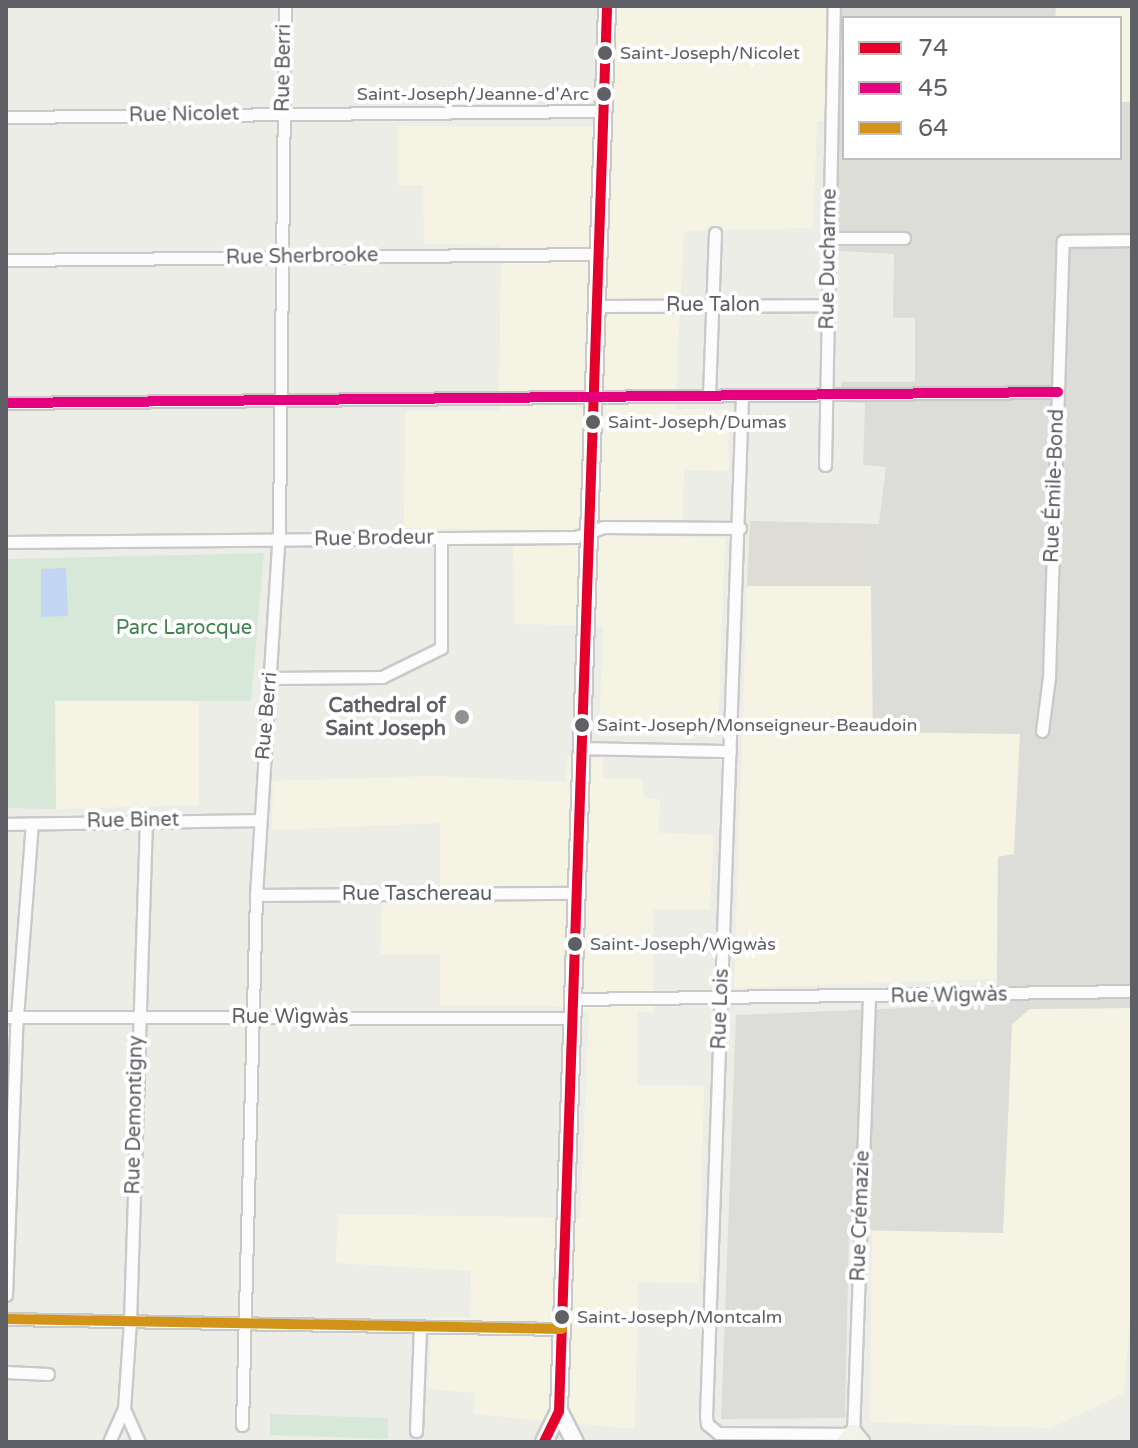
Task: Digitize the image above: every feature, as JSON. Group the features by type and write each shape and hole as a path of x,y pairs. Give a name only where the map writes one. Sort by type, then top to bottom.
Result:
{"main road":[{"path":"544,1442 559,1411 607,6"},
{"path":"559,1411 575,1442"}],"street":[{"name":"Rue Berri","path":"242,1425 259,820 279,540 285,6"},
{"name":"Rue Ducharme","path":"825,465 834,6"},
{"name":"Rue Nicolet","path":"6,117 602,111"},
{"path":"709,396 715,233"},
{"path":"829,238 904,238"},
{"name":"Rue Émile-Bond","path":"1042,731 1063,241 1132,240"},
{"name":"Rue Sherbrooke","path":"6,260 599,254"},
{"name":"Rue Talon","path":"597,306 829,305"},
{"path":"6,403 280,403 1058,392"},
{"name":"Rue Lois","path":"742,396 740,528 707,1424 718,1433 853,1439"},
{"name":"Rue Brodeur","path":"6,542 576,537 590,531 740,528"},
{"path":"270,678 382,677 441,648 441,538"},
{"path":"584,748 730,751"},
{"name":"Rue Binet","path":"6,824 259,820"},
{"name":"Rue Demontigny","path":"109,1442 124,1409 130,1321 137,1018 146,821"},
{"path":"6,1295 7,1200 32,824"},
{"name":"Rue Taschereau","path":"256,895 578,893"},
{"name":"Rue Wìgwàs","path":"574,999 721,1000 1132,991"},
{"name":"Rue Crémazie","path":"853,1439 869,997"},
{"name":"Rue Wìgwàs","path":"6,1017 574,1018"},
{"path":"6,1319 562,1329"},
{"path":"416,1431 420,1327"},
{"path":"6,1372 48,1374"},
{"name":"Rue Demontigny","path":"124,1409 139,1442"}],"shaded area":[{"path":"607,6 834,6 831,121 817,121 813,228 684,231 675,409 728,409 729,471 684,470 682,537 725,538 718,737 599,736 603,626 514,624 513,530 404,528 405,411 499,411 501,245 424,244 423,185 398,185 398,126 602,127"},
{"path":"834,6 1056,6 1055,16 842,16 842,160 1122,160 1122,102 1132,102 1132,1008 1030,1009 1012,1024 1003,1233 849,1230 845,1418 721,1419 736,1015 997,1004 998,857 1014,854 1020,734 873,732 871,586 886,467 863,465 865,403 841,402 841,382 915,382 915,318 893,318 894,254 839,251 831,121"},
{"path":"1056,6 1132,6 1132,102 1122,102 1122,16 1055,16"},
{"path":"750,521 879,524 871,586 747,586"},
{"path":"747,586 871,586 873,732 1020,733 1014,854 998,857 996,979 734,988"},
{"path":"55,701 199,701 199,805 56,809"},
{"path":"568,756 603,757 603,778 643,779 644,798 660,799 659,833 714,835 710,909 653,909 654,1011 637,1012 637,1085 704,1086 699,1283 638,1282 635,1429 474,1414 475,1393 428,1389 431,1318 470,1317 471,1271 336,1263 338,1214 580,1218 589,1012 555,1006 440,1005 440,954 380,954 382,903 440,903 440,823 272,830 273,781 434,776 565,782"},
{"path":"1132,1008 1132,1291 1124,1393 1051,1428 870,1422 872,1230 1003,1233 1012,1024 1030,1009"}],"green space":[{"name":"Parc Larocque","path":"264,553 251,701 55,701 56,809 6,808 6,559"},
{"path":"270,1414 388,1418 388,1439 270,1435"}],"water":[{"path":"66,568 68,616 41,617 41,569"}],"transit line":[{"name":"74","path":"544,1442 559,1411 607,6"},
{"name":"45","path":"6,403 1058,392"},
{"name":"64","path":"6,1319 562,1329"}],"place":[{"name":"Saint-Joseph/Nicolet","path":"605,53"},
{"name":"Saint-Joseph/Jeanne-d'Arc","path":"604,94"},
{"name":"Saint-Joseph/Dumas","path":"593,422"},
{"name":"Cathedral of Saint Joseph","path":"462,717"},
{"name":"Saint-Joseph/Monseigneur-Beaudoin","path":"582,725"},
{"name":"Saint-Joseph/Wìgwàs","path":"575,944"},
{"name":"Saint-Joseph/Montcalm","path":"562,1317"}]}
